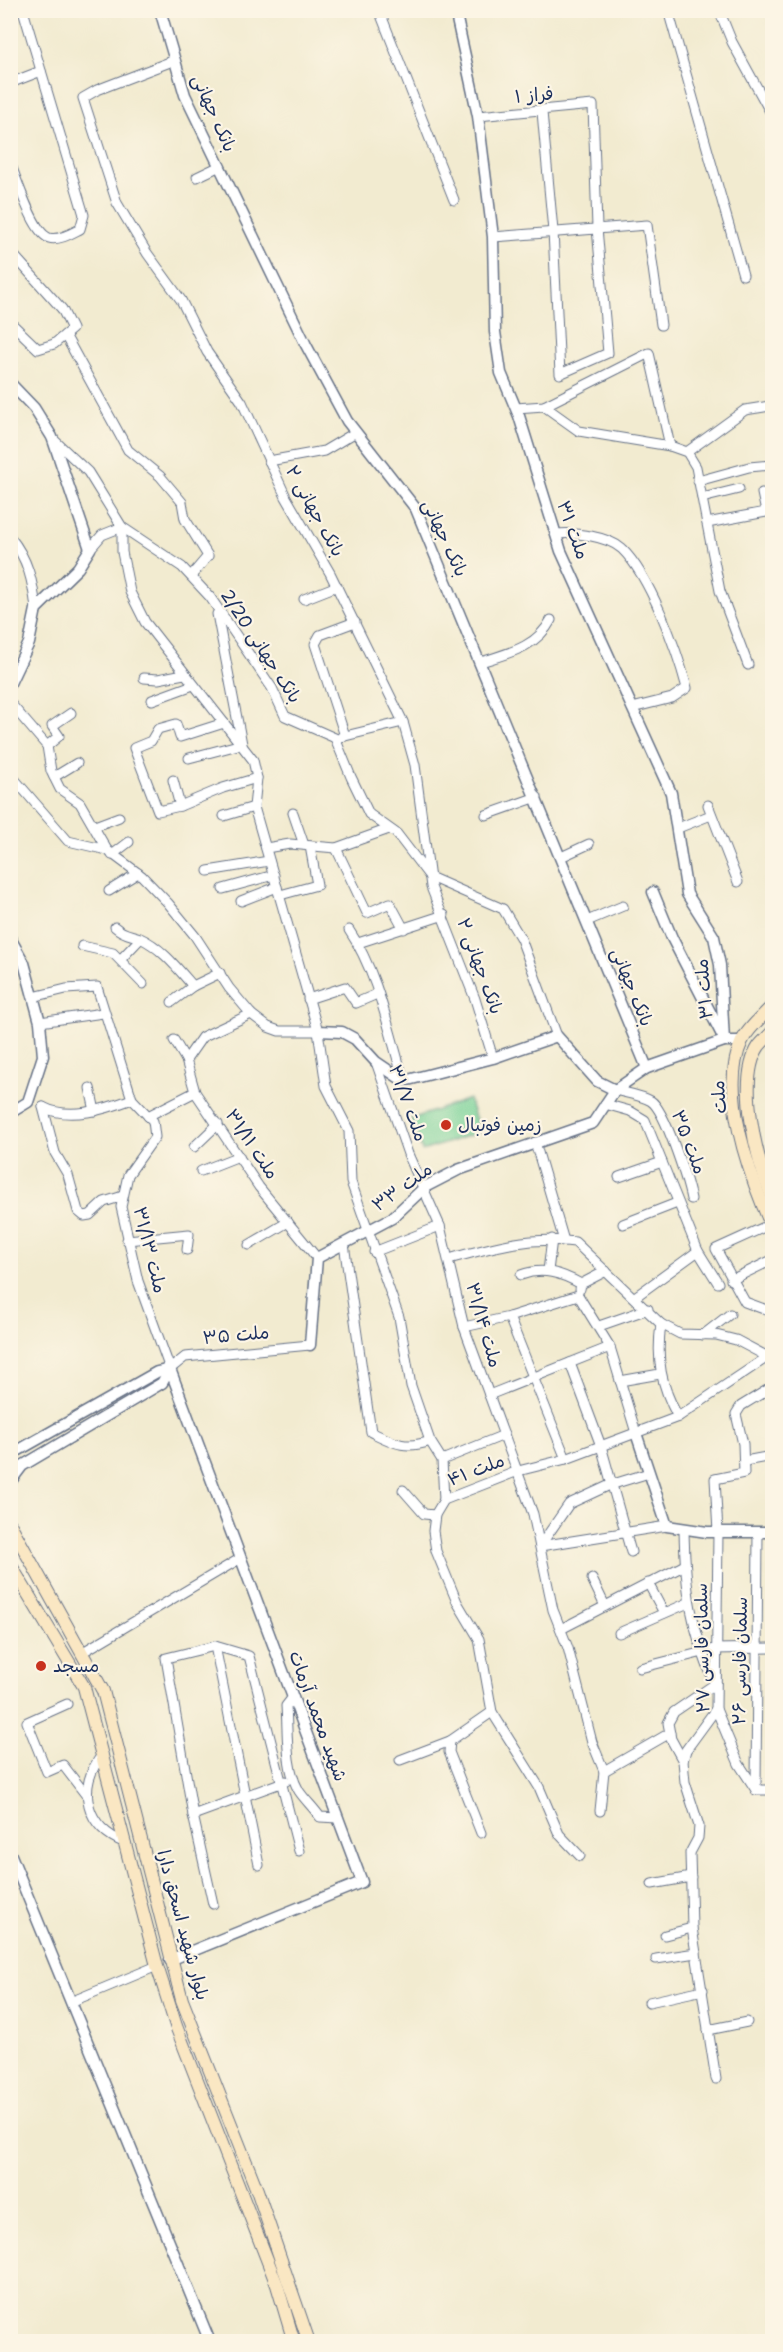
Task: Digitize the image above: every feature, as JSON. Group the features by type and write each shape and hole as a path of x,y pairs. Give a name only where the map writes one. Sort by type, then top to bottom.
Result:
{"main road":[{"name":"ملت","path":"772,1006 742,1041 735,1066 733,1093 752,1172 772,1226"},
{"name":"ملت","path":"772,1032 758,1047 748,1092 758,1147 772,1197"},
{"name":"بلوار شهید اسحق دارا","path":"10,1524 103,1691 182,2000 290,2280 309,2342"},
{"name":"بلوار شهید اسحق دارا","path":"10,1564 84,1686 157,1966 176,2026 277,2285 294,2342"},
{"path":"111,1788 128,1783"},
{"path":"157,1966 170,1960"}],"street":[{"path":"10,163 39,232 51,239 66,236 80,228 84,215 23,10"},
{"name":"بانک جهانی","path":"160,10 185,95 306,345 356,432 416,509 537,797 647,1068"},
{"path":"379,10 454,200"},
{"name":"ملت ۳۱","path":"455,10 478,116 493,237 495,332 501,373 516,408 561,551 671,793 687,894 714,937 720,965 724,1041"},
{"path":"668,10 743,275"},
{"path":"718,10 732,42 772,115"},
{"name":"بانک جهانی ۲","path":"175,60 97,90 83,98 117,203 147,253 181,300 207,352 242,402 286,497 337,586 403,722 415,765 431,887 444,915 475,999 493,1058"},
{"path":"10,83 41,71"},
{"name":"فراز ۱","path":"478,116 542,112 593,105 597,228"},
{"path":"542,112 553,231 560,374 608,353 597,228"},
{"path":"197,177 220,166"},
{"path":"493,237 647,225 661,325"},
{"path":"10,251 62,309 72,329 54,344 38,348 10,322"},
{"path":"65,335 128,450 160,476 182,502 185,519 208,556 191,576"},
{"path":"516,408 544,405 649,353 670,446"},
{"path":"10,383 33,408 52,437 90,549"},
{"path":"544,405 579,431 670,446 687,452 696,467 720,591 748,665"},
{"path":"687,452 746,410 770,406"},
{"path":"269,461 324,451 356,432"},
{"name":"بانک جهانی 2/20","path":"52,437 87,472 122,527 182,567 191,576 215,605 266,679 285,716 340,737"},
{"path":"699,481 749,467 772,465"},
{"path":"702,498 739,489"},
{"path":"706,523 766,512 762,493"},
{"path":"36,609 78,568 102,535 122,527 122,552 130,592 145,622 253,760 257,778 254,807 224,816"},
{"path":"556,534 570,532 591,535 621,548 649,588 682,668 687,688 672,699 632,708"},
{"path":"10,537 22,552 33,584 36,609 29,643 10,683"},
{"path":"304,599 337,586"},
{"path":"215,605 242,744"},
{"path":"481,662 527,646 544,634 551,620"},
{"path":"355,622 320,635 315,644 351,777 369,814 397,834 430,877 503,909 521,939 557,1036 597,1081 615,1090"},
{"path":"144,678 158,679 184,674"},
{"path":"152,700 193,685"},
{"path":"10,703 47,746 54,777 60,789 80,803 109,853"},
{"path":"47,746 58,736 52,726 71,713"},
{"path":"340,737 403,722"},
{"path":"224,723 180,737 176,724 171,724 158,729 151,741 134,748 158,811 180,807 257,778"},
{"path":"189,758 242,744"},
{"path":"54,777 77,763"},
{"path":"10,774 68,842 109,853 138,873 188,927 251,1014 268,1027 279,1030 342,1032 355,1040 376,1062 404,1081 493,1058 557,1036"},
{"path":"173,780 180,807"},
{"path":"486,815 537,797"},
{"path":"708,805 738,882"},
{"name":"ملت ۴۱","path":"254,807 318,1032 327,1086 349,1131 351,1182 399,1317 411,1386 430,1441 442,1460 444,1500 518,1471 566,1459 678,1417 771,1357"},
{"path":"241,901 279,891 317,885 307,846 293,813"},
{"path":"678,828 711,816"},
{"path":"94,826 119,817"},
{"path":"266,848 290,844 336,848 389,829"},
{"path":"109,853 129,842"},
{"path":"561,857 589,844"},
{"path":"336,848 367,913 390,903 404,928"},
{"path":"208,871 269,861"},
{"path":"109,891 138,873"},
{"path":"223,889 274,875"},
{"path":"653,892 672,938 724,1041"},
{"path":"587,921 624,906"},
{"path":"358,943 444,915"},
{"path":"115,927 125,935 141,939 160,952 193,986"},
{"path":"349,930 358,943 377,994 404,1081"},
{"path":"10,938 24,963 40,1022 43,1056 28,1102 10,1113"},
{"path":"121,959 141,939"},
{"path":"82,946 113,953 143,984"},
{"path":"172,1002 193,986 220,973"},
{"path":"33,998 66,988 97,987 103,1013 132,1099 148,1116 195,1092"},
{"path":"308,999 345,987 356,1003 377,994"},
{"path":"40,1022 103,1013"},
{"path":"186,1060 202,1037 251,1014"},
{"name":"ملت ۳۱/۱۱","path":"174,1040 186,1060 195,1092 239,1156 317,1258"},
{"name":"ملت ۳۳","path":"317,1258 392,1218 425,1187 459,1170 593,1123 615,1090 647,1068 724,1041 742,1041"},
{"name":"ملت ۳۱/۷","path":"376,1062 408,1154 425,1187"},
{"path":"90,1088 95,1111"},
{"name":"ملت ۳۵","path":"615,1090 651,1101 660,1111 686,1176 691,1199"},
{"path":"123,1196 104,1202 90,1215 84,1216 78,1211 68,1175 55,1153 47,1130 43,1107 52,1112 95,1111 132,1099"},
{"path":"605,1104 630,1111 645,1120 698,1251 718,1283"},
{"name":"ملت ۳۱/۱۳","path":"148,1116 153,1121 154,1137 128,1175 121,1207 138,1281 170,1369"},
{"path":"194,1148 218,1124"},
{"path":"535,1142 564,1241"},
{"path":"201,1171 239,1156"},
{"path":"619,1177 662,1161"},
{"name":"ملت ۳۱/۱۴","path":"425,1187 440,1226 464,1327 518,1471 540,1546 553,1610 582,1696 592,1742 604,1771"},
{"path":"623,1224 677,1203"},
{"path":"249,1245 288,1222"},
{"path":"374,1252 440,1226"},
{"path":"772,1226 716,1249 745,1302 772,1312"},
{"path":"127,1240 189,1234 187,1250"},
{"path":"548,1271 552,1239"},
{"path":"449,1259 503,1244 552,1239 574,1242 648,1309 661,1324 680,1334 716,1335 735,1340 771,1357"},
{"path":"344,1244 371,1432 398,1444 415,1447 430,1441"},
{"path":"635,1297 698,1251"},
{"path":"310,1345 317,1258"},
{"path":"731,1280 772,1260"},
{"path":"521,1275 534,1270 548,1271 581,1284"},
{"path":"606,1270 581,1284 578,1294 610,1347 667,1526"},
{"path":"464,1327 509,1317 578,1294"},
{"path":"599,1326 648,1309"},
{"path":"704,1335 730,1314"},
{"path":"509,1317 566,1459"},
{"path":"661,1324 657,1347 660,1374 665,1394 678,1417"},
{"name":"ملت ۳۵","path":"170,1369 185,1356 310,1345"},
{"path":"489,1395 610,1347"},
{"path":"570,1363 601,1446 610,1485 631,1552"},
{"path":"10,1452 19,1450 157,1372 170,1369"},
{"path":"11,1479 22,1466 162,1383 170,1369"},
{"name":"شهید محمد آرمات","path":"170,1369 362,1882 170,1960"},
{"path":"620,1381 660,1374"},
{"path":"772,1387 741,1406 736,1414 745,1461 772,1456"},
{"path":"442,1460 504,1436"},
{"name":"سلمان فارسی ۲۷","path":"745,1461 744,1473 715,1479 718,1532 715,1684 716,1709 739,1764 756,1790"},
{"path":"540,1546 569,1504 610,1485 649,1473"},
{"path":"403,1490 424,1514 435,1515"},
{"path":"444,1500 435,1515 433,1531 436,1551 457,1602 479,1640 492,1712 538,1787 559,1834 580,1856"},
{"path":"540,1546 667,1526 718,1532 772,1532"},
{"path":"684,1529 688,1603 700,1652 715,1684 674,1712 668,1723 670,1734 683,1761 685,1782 699,1826 698,1838 690,1853 692,1928 716,2079"},
{"name":"سلمان فارسی ۲۶","path":"756,1790 758,1532"},
{"path":"83,1652 241,1557"},
{"path":"561,1629 685,1565"},
{"path":"592,1579 604,1606"},
{"path":"648,1583 664,1613"},
{"path":"619,1633 688,1603"},
{"path":"215,1646 259,1866"},
{"path":"213,1904 193,1815 166,1658 215,1646 249,1656 298,1851"},
{"path":"640,1668 715,1648 772,1648"},
{"path":"293,1697 286,1706 290,1767 294,1779 299,1790 320,1817 327,1820 338,1818"},
{"path":"67,1704 27,1722 47,1772 63,1766 86,1795"},
{"path":"683,1761 686,1750 716,1709"},
{"path":"400,1760 450,1741 492,1712"},
{"path":"600,1811 604,1771 670,1734"},
{"path":"450,1741 449,1752 452,1763 481,1833"},
{"path":"103,1754 90,1773 86,1795 88,1806 98,1826 126,1843"},
{"path":"193,1815 294,1779"},
{"path":"756,1790 772,1790"},
{"path":"10,1853 210,2342"},
{"path":"652,1884 691,1877"},
{"path":"665,1935 692,1928"},
{"path":"656,1959 696,1953"},
{"path":"72,2001 157,1966"},
{"path":"649,2002 703,1990"},
{"path":"708,2030 747,2022"}],"green space":[{"name":"زمین فوتبال","path":"469,1099 480,1132 422,1151 411,1119"}],"place":[{"name":"زمین فوتبال","path":"446,1125"},
{"name":"مسجد","path":"41,1666"}]}
